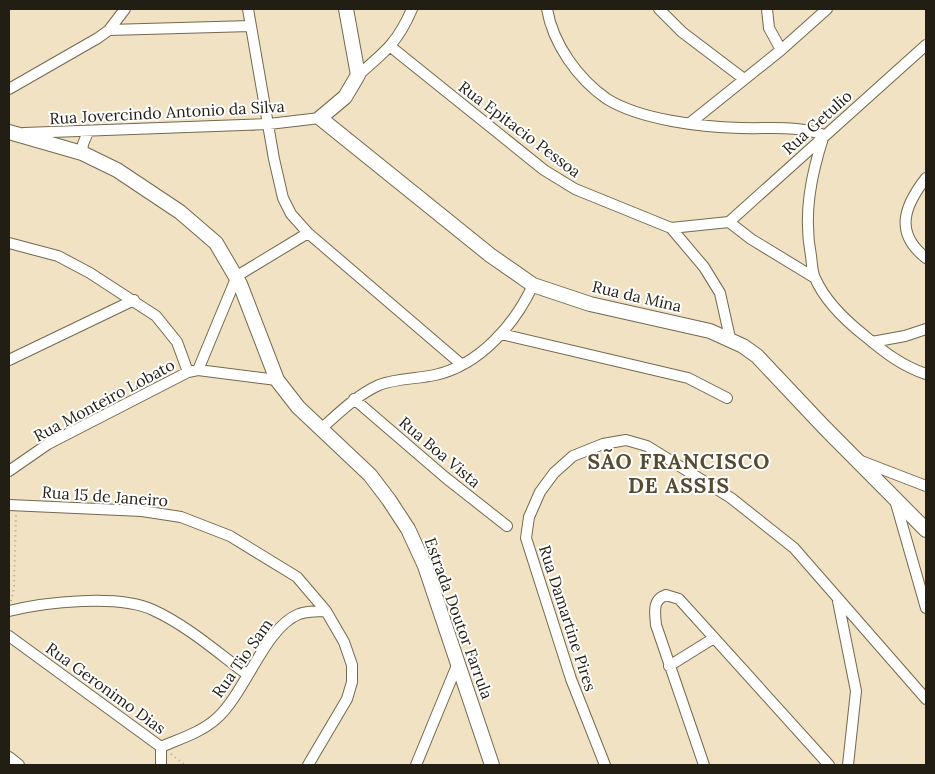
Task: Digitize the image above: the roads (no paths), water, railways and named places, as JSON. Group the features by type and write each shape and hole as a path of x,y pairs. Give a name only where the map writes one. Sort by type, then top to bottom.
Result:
{"street":[{"path":"9,89 109,30 125,9"},
{"path":"248,9 283,198 291,214 308,233 461,364"},
{"path":"346,9 358,75"},
{"path":"320,118 345,97 358,75 391,47 404,27 412,9"},
{"path":"547,9 558,41 568,61 591,86 608,99 629,109 664,119 690,123 741,128 806,129 824,136 813,170 808,204 807,237 815,278 834,306 852,326 901,364 926,374"},
{"path":"658,9 682,32 744,79"},
{"path":"767,9 769,28 781,50"},
{"path":"690,123 781,50 827,9"},
{"path":"109,30 251,26"},
{"name":"Rua Getulio","path":"729,222 926,45"},
{"name":"Rua Epitacio Pessoa","path":"391,47 552,175 575,189 672,228 729,222"},
{"name":"Rua Jovercindo Antonio da Silva","path":"12,133 88,132 269,124 320,118"},
{"name":"Rua da Mina","path":"320,118 490,255 533,285 590,304 710,331 730,338 757,356 926,530"},
{"path":"82,153 83,144 88,132"},
{"name":"Estrada Doutor Farrula","path":"12,133 82,153 149,190 200,227 216,243 237,276 277,380 298,406 370,475 408,529 425,566 492,765"},
{"path":"926,178 914,194 907,211 905,226 910,241 916,250 926,258"},
{"path":"729,222 751,239 815,278"},
{"path":"672,228 704,268 720,293 730,338"},
{"path":"193,371 237,276 308,233"},
{"path":"9,243 58,256 134,300 156,316 171,332 193,371"},
{"path":"322,428 354,399 380,385 437,374 477,355 501,334 524,305 533,285"},
{"path":"9,360 134,300"},
{"path":"872,342 905,336 926,329"},
{"path":"501,334 688,378 727,398"},
{"name":"Rua Monteiro Lobato","path":"9,471 48,444 193,371 277,380"},
{"name":"Rua Boa Vista","path":"354,399 446,478 507,526"},
{"name":"Rua Damartine Pires","path":"605,765 571,679 526,538 529,517 540,492 554,472 573,456 604,444 626,440 647,446 732,498 794,548 926,698"},
{"path":"855,459 926,486"},
{"path":"894,496 926,608"},
{"name":"Rua 15 de Janeiro","path":"12,504 142,511 181,516 230,536 272,559 297,577 326,610 344,642 352,665 352,682 347,699 308,765"},
{"path":"704,765 669,666 654,612 655,605 662,596 671,595 679,598 829,765"},
{"path":"838,600 856,691 848,765"},
{"path":"10,607 85,602 134,604 152,609 173,620 248,675"},
{"name":"Rua Tio Sam","path":"161,747 197,732 216,719 232,701 274,636 286,622 300,614 326,610"},
{"name":"Rua Geronimo Dias","path":"9,636 161,747"},
{"path":"669,666 714,638"},
{"path":"416,765 458,663"},
{"path":"161,747 161,765"},
{"path":"9,757 19,765"}],"district":[{"name":"SÃO FRANCISCO DE ASSIS","path":"679,474"}]}
